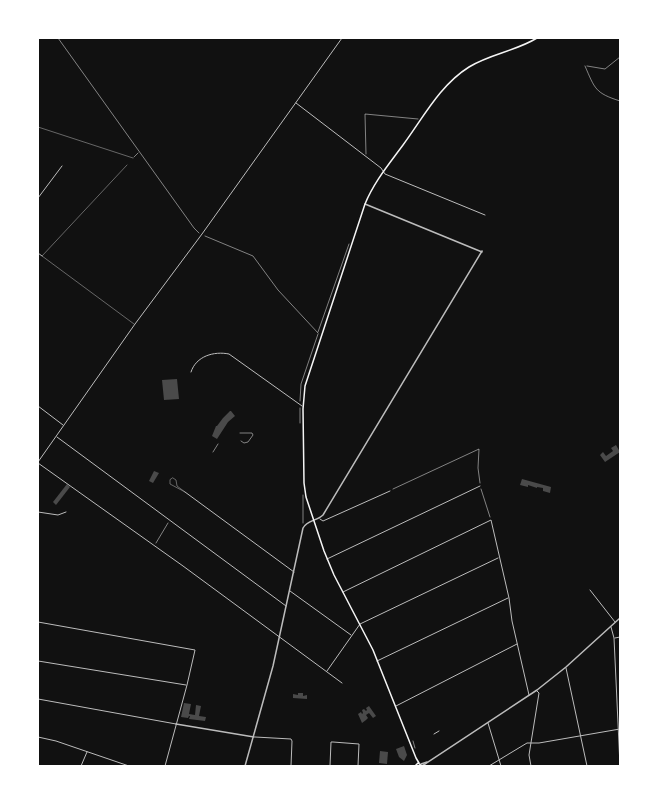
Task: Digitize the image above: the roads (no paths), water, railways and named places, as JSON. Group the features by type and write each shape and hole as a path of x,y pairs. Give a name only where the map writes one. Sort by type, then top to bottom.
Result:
{"main road":[{"path":"419,765 360,624 327,559 306,497 304,482 303,406 305,386 365,204 373,187 440,93 451,81 470,66 520,47 536,38"}],"street":[{"path":"342,38 202,234 135,324 38,462 342,683"},
{"path":"296,103 387,175 485,215"},
{"path":"38,198 62,166"},
{"path":"246,766 279,637 303,528 308,522 320,518 323,515 336,495 482,251 365,204"},
{"path":"38,253 42,256"},
{"path":"191,372 196,362 210,353 222,352 229,354 303,406"},
{"path":"38,406 64,426"},
{"path":"56,436 286,606"},
{"path":"327,559 480,486"},
{"path":"320,518 323,522 390,491"},
{"path":"184,492 294,572"},
{"path":"38,512 58,515 66,512"},
{"path":"343,592 491,520 529,695"},
{"path":"327,672 360,624 499,558"},
{"path":"590,590 615,622"},
{"path":"290,591 351,635"},
{"path":"376,661 509,598"},
{"path":"419,765 427,762 537,690 566,667 620,618"},
{"path":"38,622 195,650 165,766"},
{"path":"611,626 614,638 620,766"},
{"path":"614,638 620,637"},
{"path":"395,706 517,644"},
{"path":"38,661 187,685"},
{"path":"566,667 587,766"},
{"path":"531,766 529,755 539,693 537,690"},
{"path":"38,699 254,737 291,739 291,766"},
{"path":"488,722 501,766"},
{"path":"489,766 527,743 539,743 619,729"},
{"path":"434,734 439,731"},
{"path":"38,737 129,766"},
{"path":"330,766 331,742 357,743 358,766"},
{"path":"81,766 87,752"}],"lane":[{"path":"38,127 133,158"},
{"path":"127,165 42,256 135,324"},
{"path":"171,479 175,479 177,486 184,492 170,483 171,479"}]}
